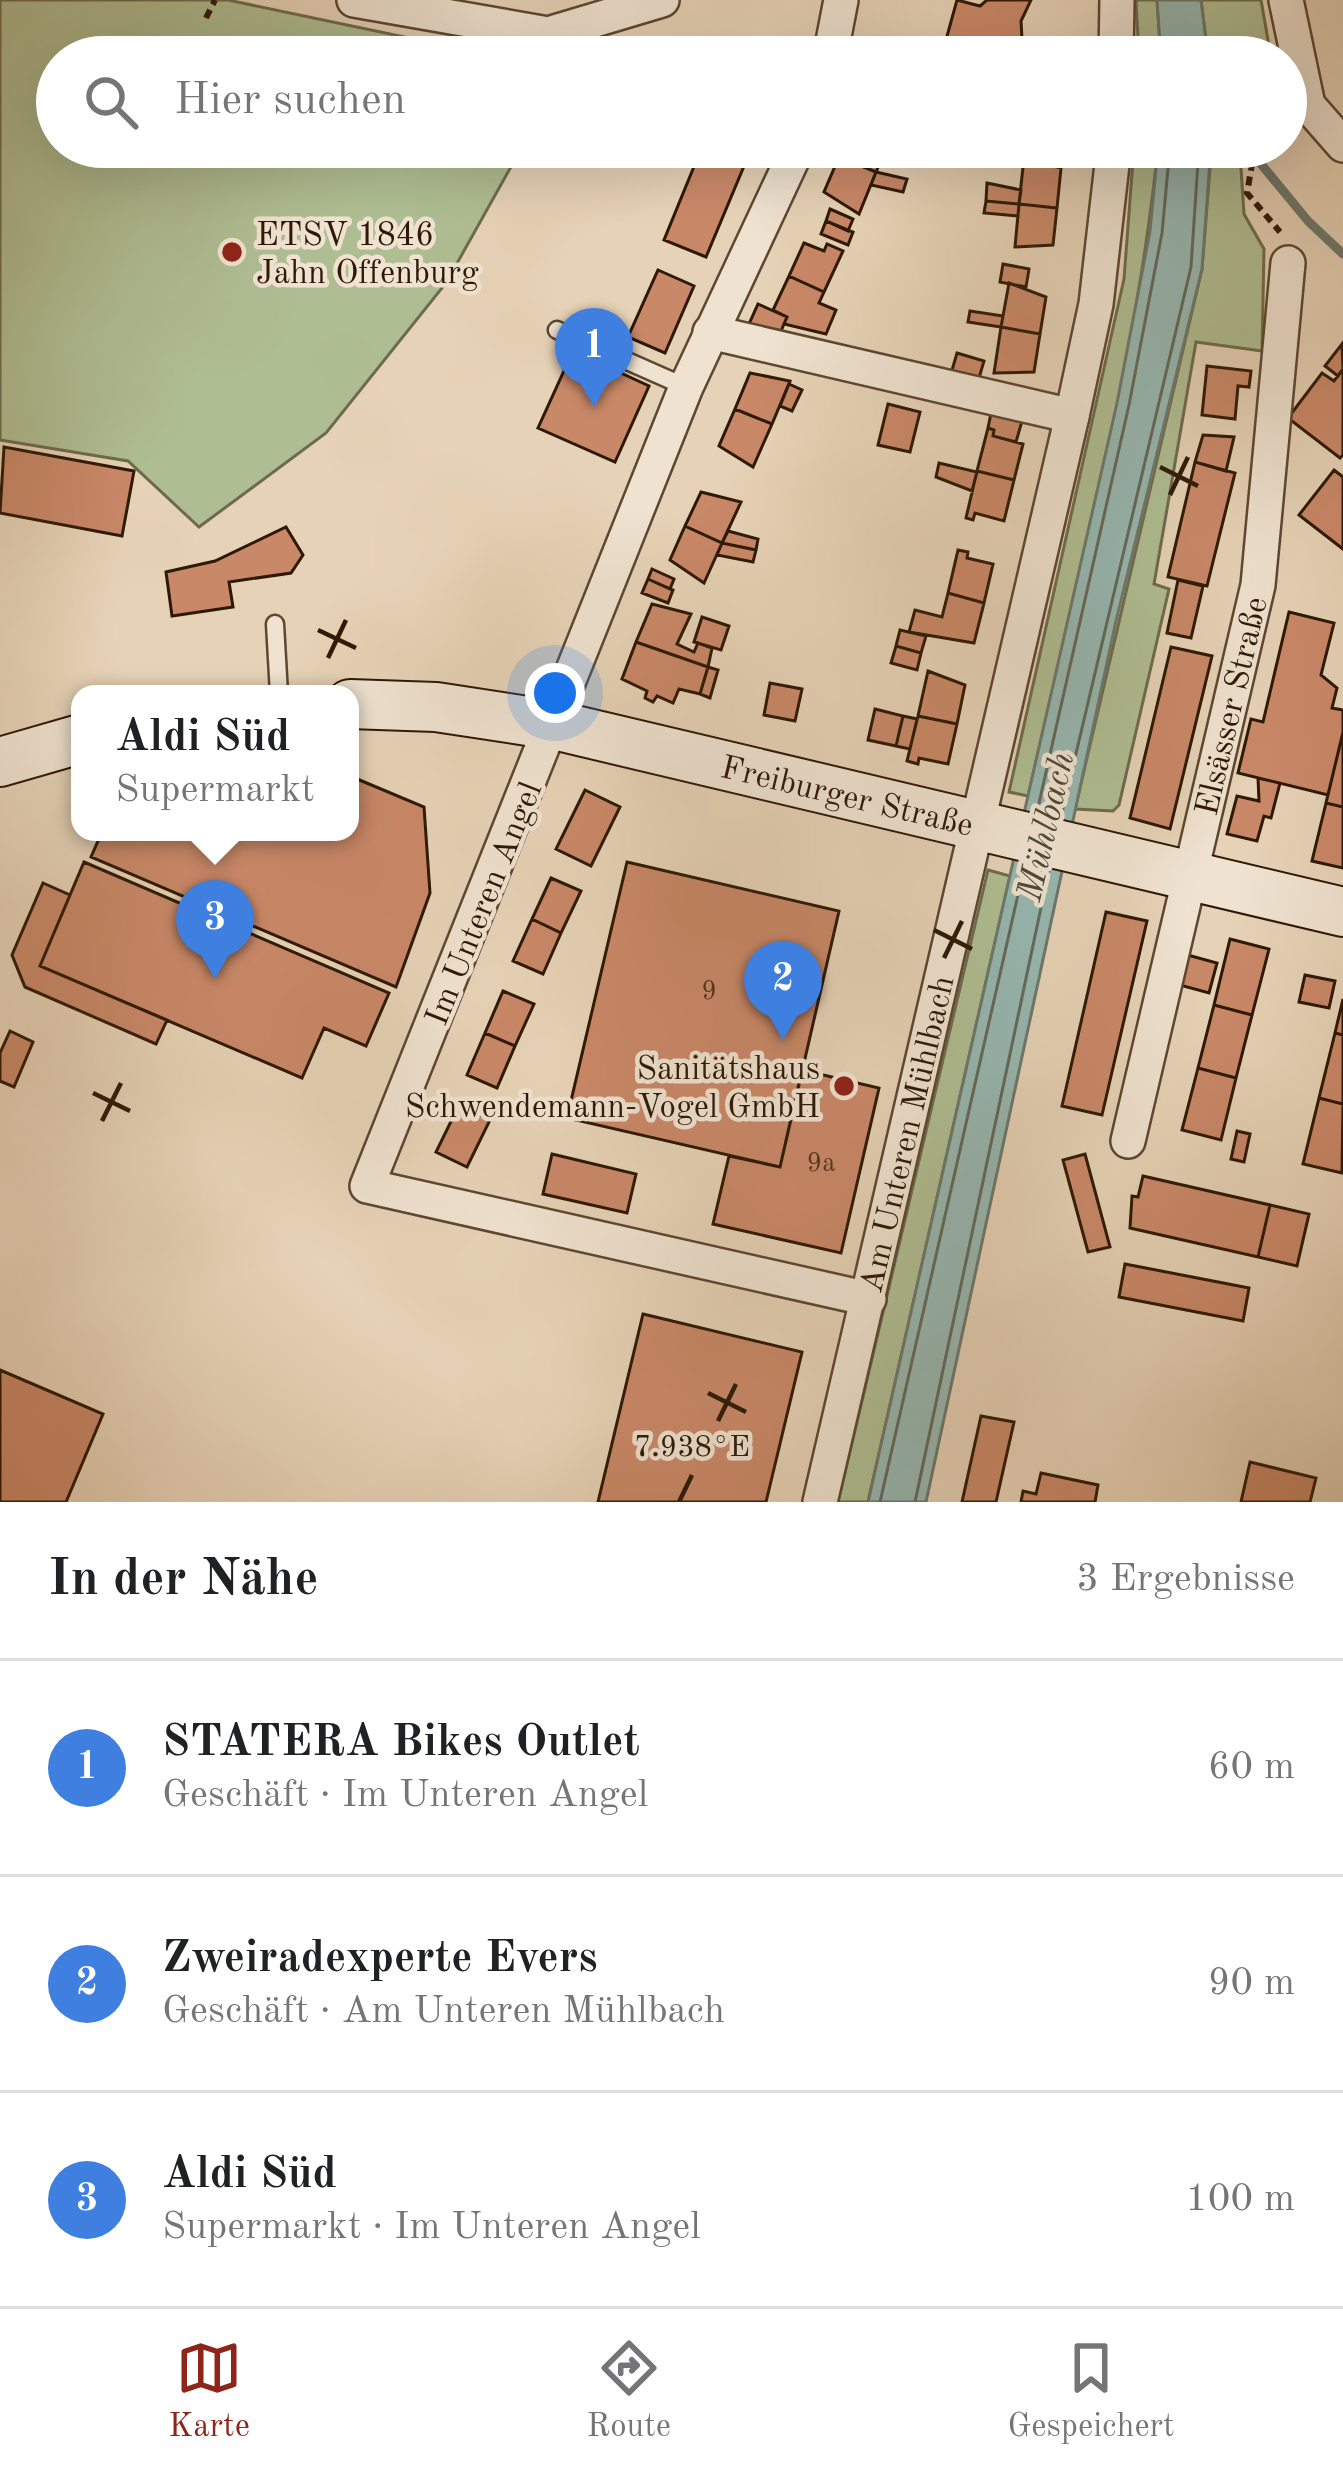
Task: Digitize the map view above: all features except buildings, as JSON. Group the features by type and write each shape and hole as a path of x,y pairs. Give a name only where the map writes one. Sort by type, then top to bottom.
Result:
{"main road":[{"name":"Freiburger Straße","path":"359,704 436,706 554,725 1343,912"},
{"path":"0,762 71,742"}],"street":[{"path":"366,1 460,9 548,34 662,0"},
{"path":"834,36 842,0"},
{"path":"1116,36 1117,0"},
{"path":"1286,0 1293,36"},
{"path":"1307,101 1343,145"},
{"name":"Im Unteren Angel","path":"787,168 686,386 367,1186 869,1299"},
{"name":"Am Unteren Mühlbach","path":"820,1502 1072,416 1096,304 1112,168"},
{"name":"Elsässer Straße","path":"1128,1141 1258,585 1288,263"},
{"path":"710,332 1072,416"}],"lane":[{"path":"557,330 686,386"},
{"path":"275,624 278,685"}],"path":[{"path":"206,18 215,0"},
{"path":"1251,168 1247,193 1288,242 1288,263"}],"green space":[{"name":"ETSV 1846 Jahn Offenburg","path":"0,0 228,0 400,36 36,36 36,168 510,168 446,283 326,433 199,527 128,461 0,440"},
{"path":"1136,0 1157,0 1160,36 1138,36"},
{"path":"1201,0 1261,0 1267,36 1205,36"},
{"path":"1132,168 1155,168 1120,392 1028,796 1009,792 1124,279"},
{"path":"1210,168 1241,168 1244,214 1264,249 1262,351 1196,342 1154,584 1169,589 1119,805 1113,811 1075,809 1202,269"},
{"path":"988,870 1010,876 868,1502 838,1502"}],"water":[{"path":"1157,0 1201,0 1205,36 1160,36"},
{"name":"Mühlbach","path":"1156,168 1209,168 1202,269 1116,621 926,1502 868,1502 1117,403 1150,231"}],"waterway":[{"path":"1264,168 1343,254"}],"place":[{"name":"ETSV 1846 Jahn Offenburg","path":"232,252"},
{"name":"STATERA Bikes Outlet","path":"594,407"},
{"name":"Aldi Süd","path":"215,979"},
{"name":"Zweiradexperte Evers","path":"783,1040"},
{"name":"Sanitätshaus Schwendemann-Vogel GmbH","path":"844,1086"}]}
